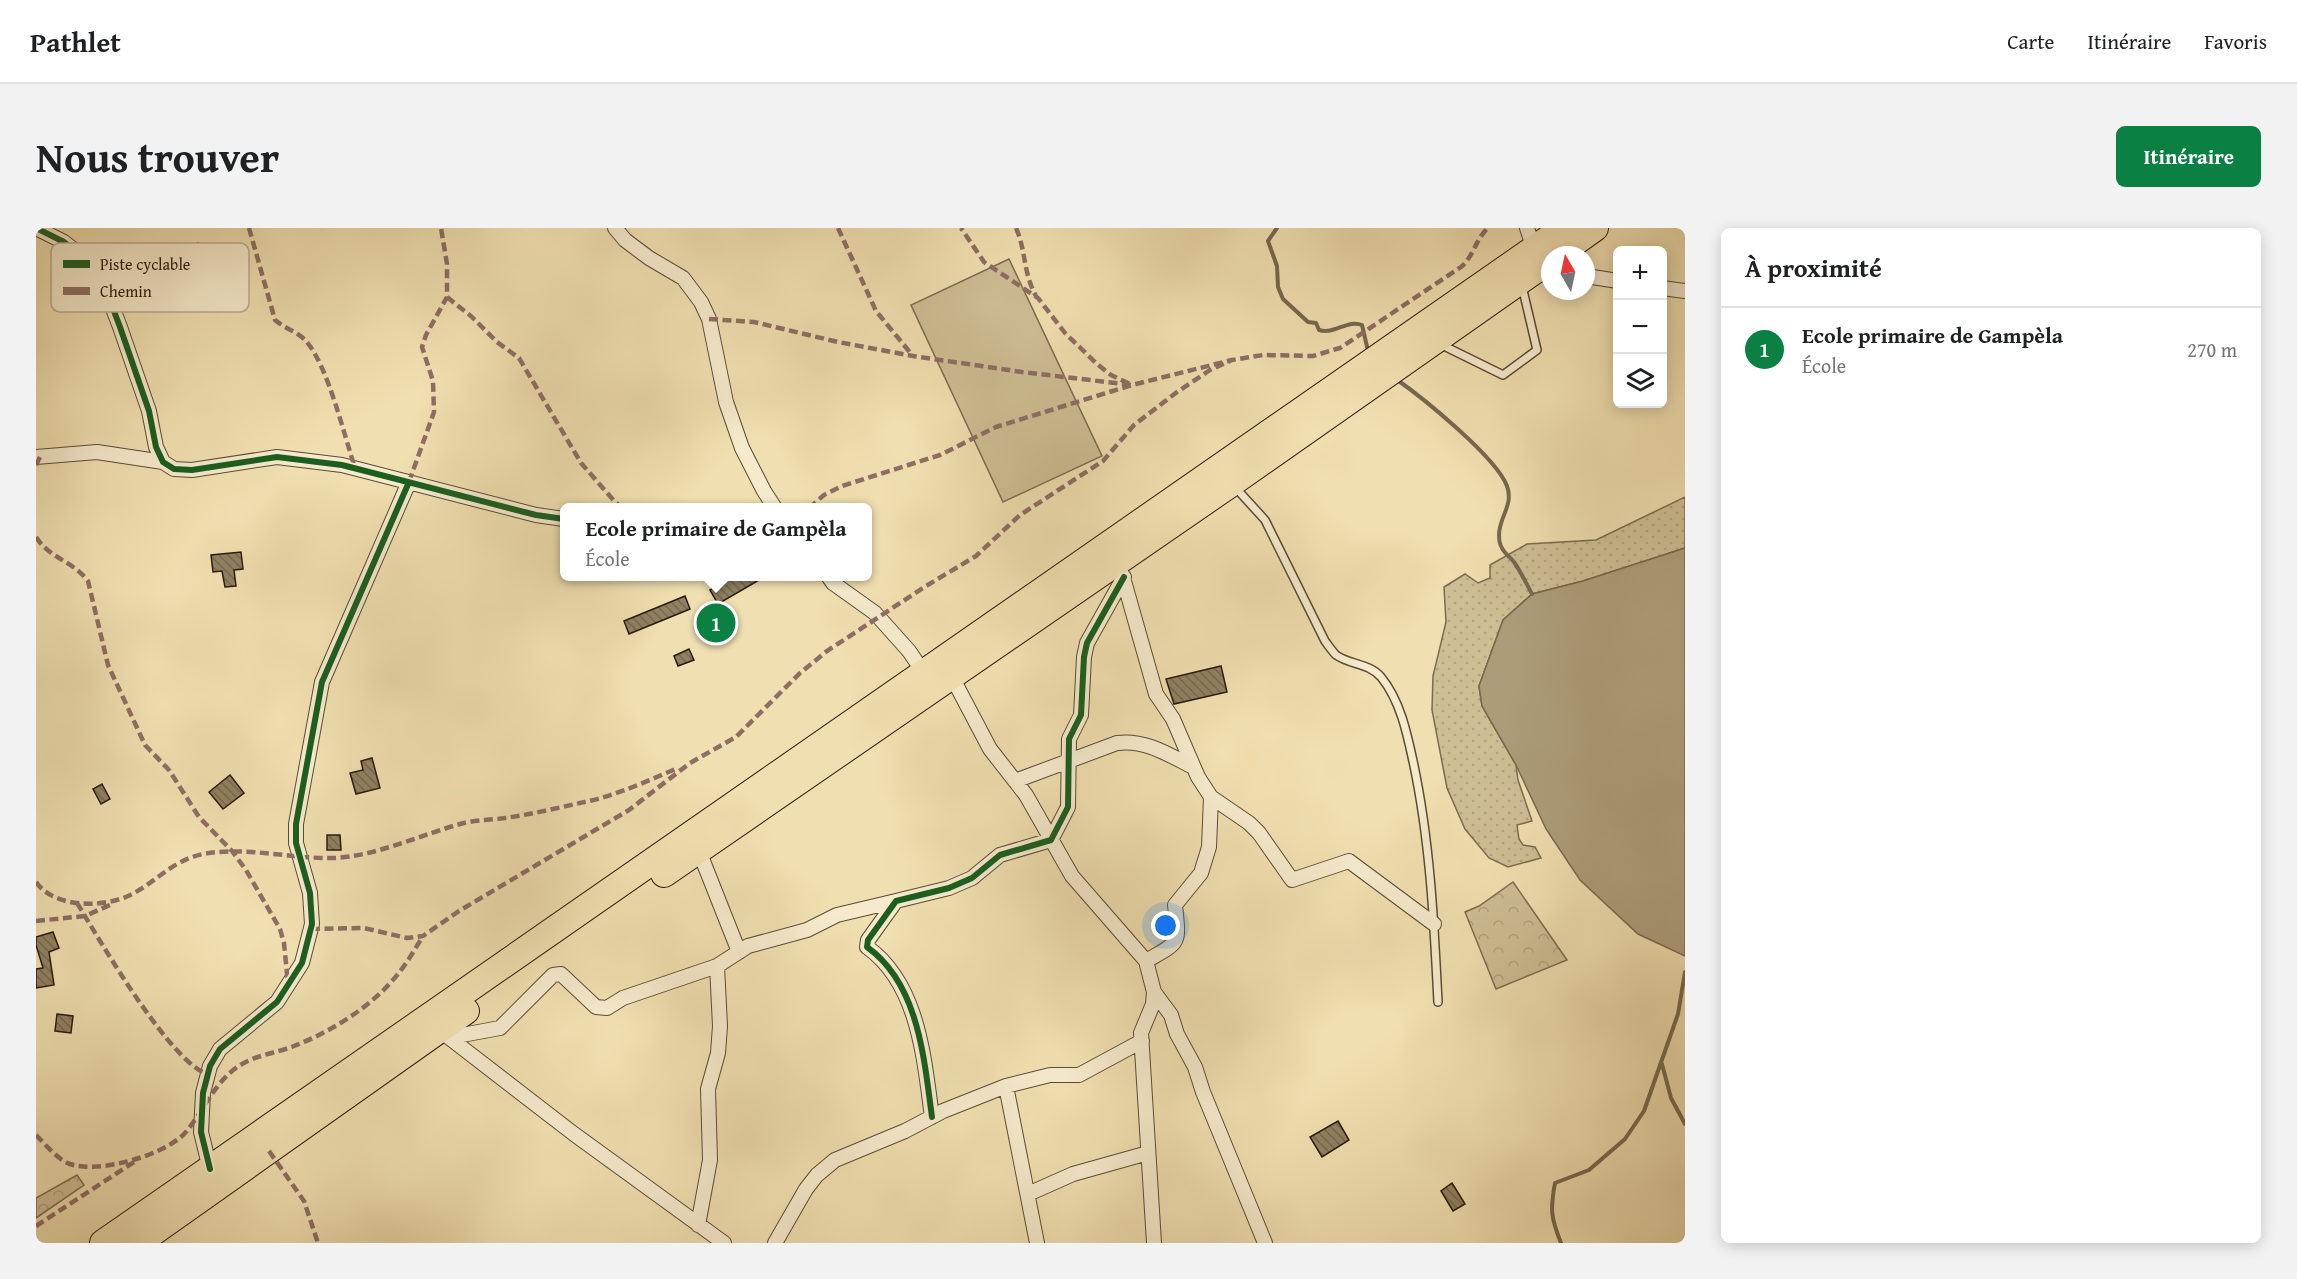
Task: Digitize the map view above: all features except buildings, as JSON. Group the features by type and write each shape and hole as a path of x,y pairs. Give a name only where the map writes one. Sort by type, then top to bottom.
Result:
{"highway":[{"path":"1549,246 1564,228"},
{"path":"1559,246 1595,228"},
{"path":"103,1243 924,673 1541,255"},
{"path":"138,1243 444,1035 507,981 952,676 1120,569 1232,483 1435,342 1516,274"}],"street":[{"path":"36,228 65,243"},
{"path":"615,228 633,246 683,278 701,302 709,319 726,402 742,448 772,503"},
{"path":"1595,277 1613,280"},
{"path":"1667,289 1685,291"},
{"path":"114,312 149,411 156,447 163,462"},
{"path":"36,457 97,452 163,462 174,469 192,470 277,457 342,465 536,515 560,518"},
{"path":"210,1169 201,1132 203,1093 210,1066 220,1049 276,1002 302,963 312,924 310,893 296,843 296,824 322,682 409,482"},
{"path":"444,1035 500,1028 553,975 561,974 596,1007 607,1008 623,998 717,966 748,946 807,930 837,915 949,888 972,878 1000,855 1051,840 1068,807 1069,739 1081,715 1084,657 1087,643 1120,569"},
{"path":"1120,569 1156,693 1173,719 1193,766 1211,797 1249,823 1259,833 1292,880 1349,861 1434,924"},
{"path":"832,581 875,613 909,651 924,673"},
{"path":"952,676 990,749 1026,795 1072,876 1146,961 1154,992 1153,1004 1141,1033 1154,1243"},
{"path":"1015,781 1118,743 1132,741 1148,745 1193,766"},
{"path":"1146,961 1175,945 1178,936 1175,905 1201,873 1209,848 1211,797"},
{"path":"699,851 739,952"},
{"path":"896,901 868,940 867,947 892,969 906,997 921,1043 932,1117"},
{"path":"699,1225 710,1160 708,1089 718,1053 720,1026 717,966"},
{"path":"1154,992 1171,1015 1177,1034 1196,1067 1203,1092 1265,1243"},
{"path":"444,1035 574,1134 724,1243"},
{"path":"775,1243 806,1189 817,1175 836,1160 1006,1086 1050,1075 1079,1075 1142,1041"},
{"path":"1006,1086 1036,1243"},
{"path":"1028,1194 1073,1174 1148,1153"}],"lane":[{"path":"1435,342 1503,375 1537,350 1516,274"},
{"path":"1232,483 1265,520 1325,640 1337,655 1366,666 1380,676 1394,696 1408,734 1422,804 1434,924 1438,1002"}],"green space":[{"path":"1009,259 1102,456 1003,502 911,305"},
{"path":"1685,497 1685,548 1583,581 1532,594 1503,620 1479,686 1482,706 1516,765 1518,780 1532,821 1517,825 1519,839 1523,845 1535,847 1541,858 1508,867 1489,858 1465,829 1447,788 1432,710 1433,676 1446,622 1444,587 1465,574 1478,583 1490,578 1490,565 1527,544 1596,540"},
{"path":"1513,882 1567,960 1496,989 1465,912 1479,906"},
{"path":"77,1175 84,1185 36,1218 36,1198"}],"shaded area":[{"path":"1685,548 1685,956 1638,934 1580,880 1546,829 1516,765 1482,706 1479,686 1503,620 1532,594 1583,581"}],"waterway":[{"path":"1277,228 1268,241 1277,266 1278,287 1283,299 1308,322 1316,323 1319,330 1325,331 1351,324 1362,325 1368,351"},
{"path":"1396,379 1458,429 1500,474 1509,493 1508,505 1500,529 1500,543 1504,552 1517,566 1532,594"},
{"path":"1561,1243 1552,1214 1555,1183 1589,1170 1625,1139 1644,1111 1678,1014 1685,972"},
{"path":"1662,1064 1671,1098 1685,1124"}],"marked path":[{"path":"249,228 275,320 303,338 314,352 328,383 355,468"},
{"path":"409,482 434,412 433,381 422,347 447,297 447,264 441,228"},
{"path":"838,228 876,311 913,356"},
{"path":"815,503 824,495 842,486 940,455 996,427 1132,385 1111,375 1097,364 1065,333 1038,298 984,262 961,228"},
{"path":"1016,228 1029,279 1036,296"},
{"path":"709,319 754,322 838,342 913,356 1132,385 1232,360 1263,355 1313,356 1340,348 1461,267 1488,228"},
{"path":"447,297 472,317 497,342 519,358 581,463 616,503"},
{"path":"311,929 364,928 407,938 423,936 459,911 629,810 690,763 736,737 799,674 827,651 976,556 1020,515 1103,461 1134,425 1177,392 1210,370 1232,360"},
{"path":"36,465 40,457"},
{"path":"36,537 48,550 75,568 88,581 108,665 145,745 169,770 199,817 232,851 246,870 280,929 284,943 288,984"},
{"path":"36,882 44,891 66,901 105,903 128,896 172,867 191,857 203,854 235,851 317,858 348,857 380,850 465,823 505,818 601,798 678,768"},
{"path":"77,903 119,972 159,1028 178,1052 196,1068 212,1075"},
{"path":"36,921 85,916 112,904"},
{"path":"36,1135 61,1159 70,1164 82,1166 114,1164 163,1149 185,1133 216,1088 239,1066 252,1059 324,1033 366,1005 401,970 423,936"},
{"path":"269,1151 304,1201 318,1243"},
{"path":"36,1226 134,1162"}],"cycle path":[{"path":"36,228 65,243"},
{"path":"114,312 149,411 156,447 163,462 174,469 192,470 277,457 342,465 536,515 560,518"},
{"path":"210,1169 201,1132 203,1093 210,1066 220,1049 277,1002 302,963 312,924 310,893 296,843 296,824 322,682 409,482"},
{"path":"932,1117 922,1047 916,1024 898,981 867,947 868,940 896,901 949,888 972,878 1000,855 1051,840 1068,807 1069,739 1081,715 1084,657 1087,643 1124,577"}],"place":[{"name":"Ecole primaire de Gampèla","path":"716,623"}]}
